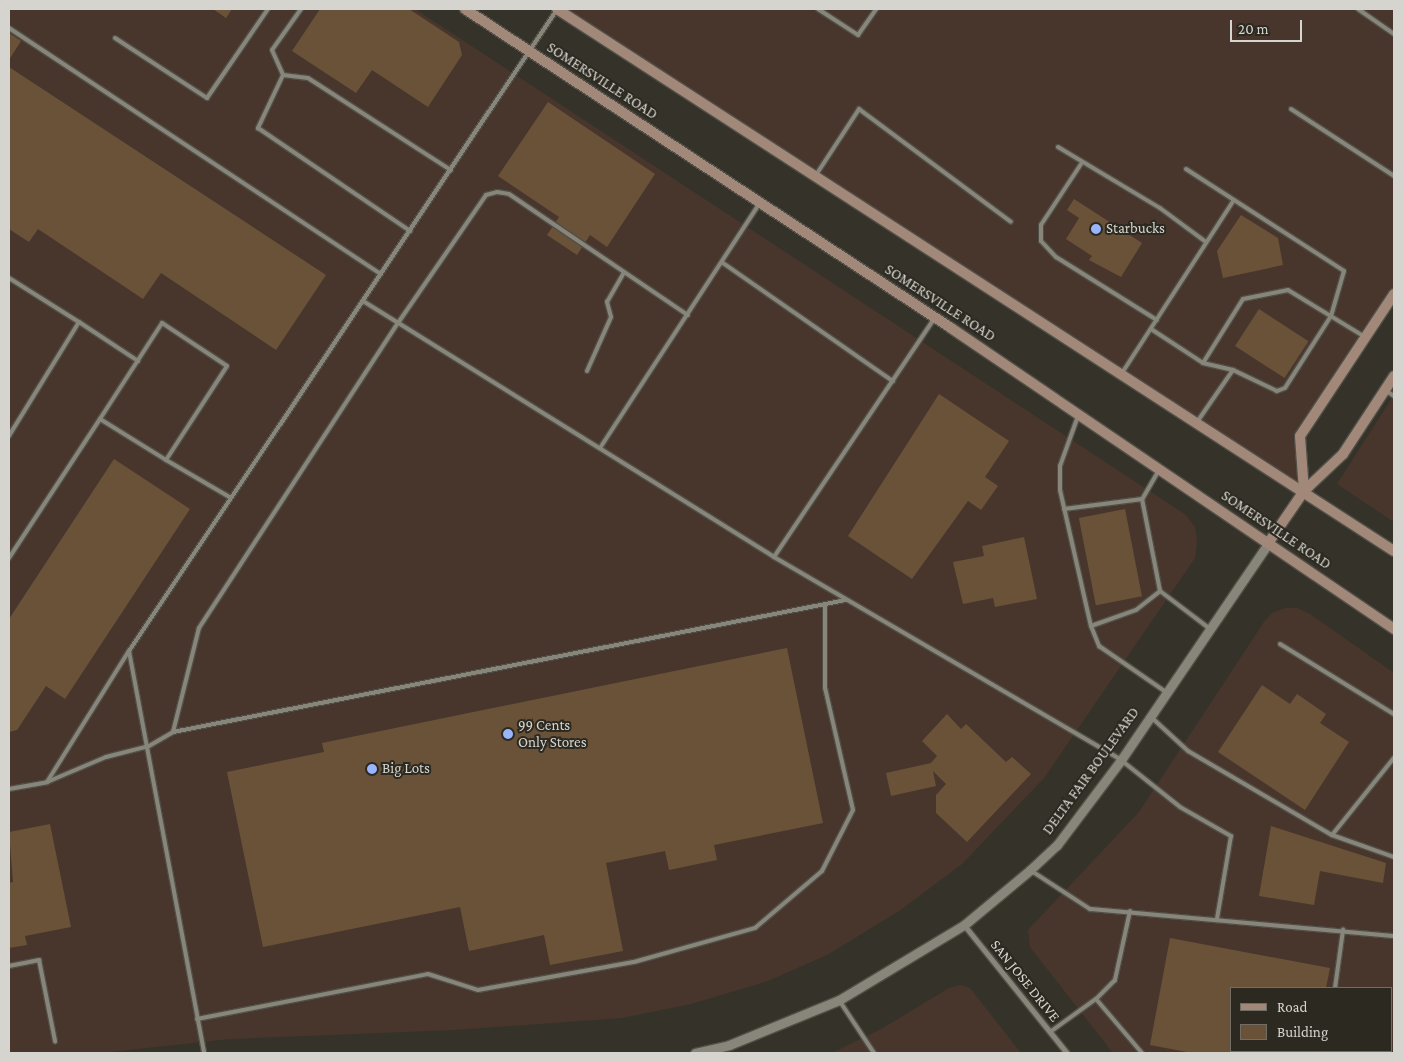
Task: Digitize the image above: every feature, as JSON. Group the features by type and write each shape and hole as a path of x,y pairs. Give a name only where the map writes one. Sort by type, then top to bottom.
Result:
{"main road":[{"name":"SOMERSVILLE ROAD","path":"465,9 935,317 1269,542 1394,629"},
{"path":"557,9 1122,373 1394,551"},
{"path":"1304,491 1300,436 1367,338 1394,294"},
{"name":"DELTA FAIR BOULEVARD","path":"1269,542 1304,491 1343,454 1394,376"}],"street":[{"name":"DELTA FAIR BOULEVARD","path":"695,1053 729,1045 839,1000 964,925 1030,870 1057,845 1121,760 1269,542"},
{"name":"SAN JOSE DRIVE","path":"964,925 1066,1053"}],"lane":[{"path":"115,38 207,98 268,9"},
{"path":"301,9 272,50 283,74 258,128 410,231"},
{"path":"47,782 129,650 557,9"},
{"path":"818,9 858,35 876,9"},
{"path":"1358,9 1394,34"},
{"path":"9,28 381,274"},
{"path":"283,74 308,78 451,170"},
{"path":"816,175 859,109 1011,222"},
{"path":"1291,109 1394,176"},
{"path":"1058,147 1081,164 1160,208 1206,242"},
{"path":"1081,164 1041,225 1041,241 1056,257 1157,320"},
{"path":"1151,329 1203,363 1234,370 1281,390 1331,316 1344,271 1186,169"},
{"path":"172,732 199,628 398,323 486,195 497,192 508,194 688,315"},
{"path":"1122,373 1234,200"},
{"path":"600,448 723,263 760,203"},
{"path":"723,263 893,382"},
{"path":"587,371 611,317 607,302 624,272"},
{"path":"9,278 138,361"},
{"path":"1203,363 1243,299 1288,290 1367,338"},
{"path":"363,301 774,557 1121,760 1180,807 1232,836 1218,919"},
{"path":"774,557 935,317"},
{"path":"9,436 79,322"},
{"path":"9,558 162,323 227,366 166,460"},
{"path":"1197,422 1234,370"},
{"path":"1385,390 1394,396"},
{"path":"1079,414 1060,466 1064,509 1091,626 1099,646 1166,692"},
{"path":"100,419 231,498"},
{"path":"1160,468 1142,499 1160,591 1210,629"},
{"path":"1064,509 1142,499"},
{"path":"1091,626 1136,610 1160,591"},
{"path":"9,789 47,782 106,757 149,746 172,732 846,600"},
{"path":"197,1019 428,974 478,990 634,962 755,928 822,871 853,810 825,688 825,604"},
{"path":"1280,644 1394,714"},
{"path":"129,650 149,746 204,1053"},
{"path":"1150,716 1188,751 1332,835 1394,857"},
{"path":"1332,835 1394,758"},
{"path":"1030,870 1090,909 1130,911 1394,936"},
{"path":"1050,1032 1096,999 1115,980 1130,911"},
{"path":"1335,987 1343,930"},
{"path":"9,966 39,960 55,1041"},
{"path":"1096,999 1142,1053"},
{"path":"839,1000 874,1053"}],"shaded area":[{"path":"9,9 415,9 1186,515 1195,527 1197,541 1195,558 1044,778 962,864 899,911 827,955 768,981 691,1004 622,1018 454,1030 229,1039 101,1053 9,1053"},
{"path":"557,9 1394,9 1394,294 1300,436 1304,491"},
{"path":"1394,395 1394,522 1337,484"},
{"path":"1285,608 1297,608 1310,614 1394,673 1394,1053 1113,1053 1030,947 1028,930 1139,812 1264,622 1272,613"},
{"path":"961,985 970,988 1021,1053 832,1053 883,1028 949,988"}],"building":[{"path":"213,9 232,9 226,18"},
{"path":"320,9 409,9 459,42 462,55 428,107 372,70 356,93 292,51"},
{"path":"9,33 21,41 9,60"},
{"path":"9,67 326,275 276,350 161,273 143,299 38,229 29,242 9,229"},
{"path":"548,102 655,174 607,247 590,235 577,255 547,235 559,217 498,176"},
{"name":"Starbucks","path":"1074,199 1142,243 1121,277 1089,260 1092,256 1066,239 1079,218 1067,210"},
{"path":"1241,215 1278,238 1283,265 1223,278 1217,251"},
{"path":"1259,309 1308,341 1285,378 1235,346"},
{"path":"939,394 1009,441 985,477 998,486 981,510 968,501 912,579 848,536"},
{"path":"114,459 190,509 65,699 46,686 17,730 9,732 9,619"},
{"path":"1125,509 1142,596 1096,605 1079,518"},
{"path":"1024,537 1037,599 995,607 993,598 963,604 953,562 984,556 982,546"},
{"path":"787,648 823,823 714,845 717,860 669,870 665,851 606,863 623,951 550,965 544,935 469,951 460,907 263,947 227,772 324,752 322,743"},
{"path":"1262,685 1290,704 1297,694 1326,714 1320,723 1349,742 1305,810 1218,752"},
{"path":"947,714 961,729 966,724 1006,762 1012,757 1031,774 967,842 936,813 936,795 946,784 933,771 936,786 891,796 886,773 931,763 937,756 922,741"},
{"path":"50,824 71,927 25,936 27,945 9,948 9,883 13,882 9,832"},
{"path":"1271,826 1386,863 1383,883 1320,871 1314,905 1259,896"},
{"path":"1170,938 1330,968 1326,987 1230,987 1230,1052 1314,1053 1192,1053 1150,1045"}],"place":[{"name":"Starbucks","path":"1096,229"},
{"name":"99 Cents Only Stores","path":"508,734"},
{"name":"Big Lots","path":"372,769"}]}
